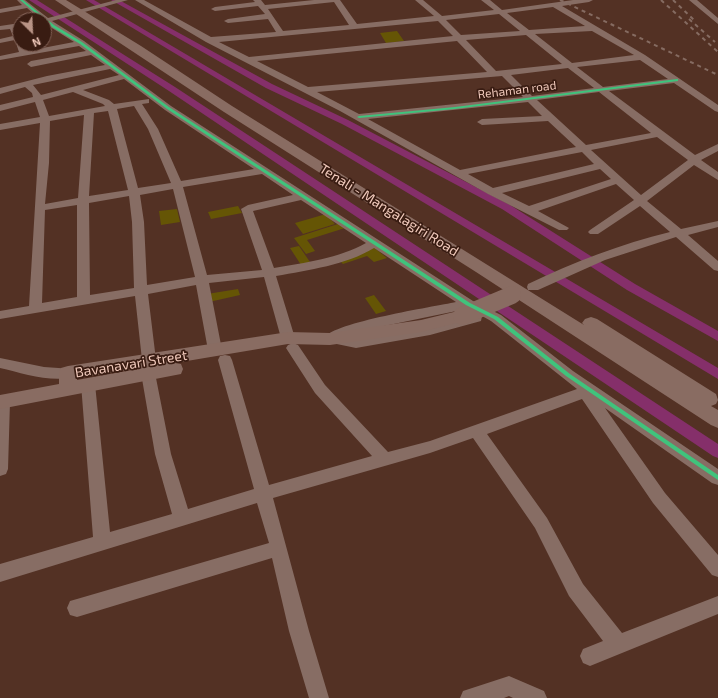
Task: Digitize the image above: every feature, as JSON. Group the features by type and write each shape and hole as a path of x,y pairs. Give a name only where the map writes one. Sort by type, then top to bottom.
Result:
{"main road":[{"name":"Tenali - Mangalagiri Road","path":"60,0 85,11 228,109 527,289 718,420"},
{"path":"71,0 85,11"},
{"path":"527,289 718,405"},
{"name":"Bavanavari Street","path":"68,381 296,342 330,339 421,326 527,289"},
{"name":"Bavanavari Street","path":"68,381 88,384 149,367"},
{"path":"1,402 68,381"}],"street":[{"path":"52,19 124,0"},
{"path":"139,0 210,40 359,118 492,192 563,228"},
{"path":"215,9 260,4 336,0 354,26"},
{"path":"419,0 426,11 440,18 459,38 499,73 531,98 550,118 640,200 718,267"},
{"path":"485,0 659,134 718,177"},
{"path":"542,0 556,4 596,28 677,80 718,109"},
{"path":"210,40 501,12 589,0"},
{"path":"693,0 718,22"},
{"path":"0,11 24,3 36,12"},
{"path":"260,4 270,16 281,34"},
{"path":"228,21 270,16"},
{"path":"52,24 59,30 81,42 156,99 262,171 375,243 465,310 488,314 496,318 587,391 718,478"},
{"path":"0,28 12,26"},
{"path":"248,60 337,49 528,32 596,28"},
{"path":"52,31 59,30"},
{"path":"0,41 12,39"},
{"path":"0,58 81,42"},
{"path":"31,64 93,52"},
{"path":"307,90 499,73 642,57"},
{"path":"0,92 27,84 113,66"},
{"path":"0,108 126,76"},
{"name":"Rehaman road","path":"359,118 677,80"},
{"path":"27,84 36,92 45,119 44,162 39,208 35,308"},
{"path":"73,89 106,102 112,107 134,193 138,222 142,292 149,367 163,454 182,519"},
{"path":"0,127 156,99"},
{"path":"137,103 151,123 177,185 220,355 264,494 299,631 318,698"},
{"path":"84,301 83,201 89,111"},
{"path":"482,122 550,118"},
{"path":"459,173 659,134"},
{"path":"594,232 694,160 718,147"},
{"path":"492,192 602,165"},
{"path":"39,208 262,171"},
{"path":"529,210 565,200 618,180"},
{"path":"303,196 258,205 247,210 269,273 296,342 320,389 385,460"},
{"path":"527,289 617,250 678,233 718,224"},
{"path":"0,315 35,308 142,292 202,280 269,273 314,265 351,254 375,243"},
{"path":"330,339 356,343 363,342 457,324 488,314"},
{"path":"0,363 44,372 68,381"},
{"path":"88,384 102,543"},
{"path":"0,573 264,494 430,447 544,408 587,391"},
{"path":"587,391 659,498 718,569"},
{"path":"0,469 1,402"},
{"path":"476,430 541,523 576,590 619,644"},
{"path":"77,608 279,548"},
{"path":"590,656 718,604"},
{"path":"470,698 509,686 536,698"}],"shaded area":[{"path":"397,31 404,41 386,43 380,33"},
{"path":"238,206 242,213 211,219 208,212"},
{"path":"177,209 180,222 161,225 159,211"},
{"path":"326,214 335,224 303,234 295,223"},
{"path":"341,223 345,228 307,240 315,251 306,254 294,238"},
{"path":"299,246 310,262 301,265 290,248"},
{"path":"372,246 387,258 374,262 367,256 343,264 338,259"},
{"path":"238,289 240,295 209,302 207,294"},
{"path":"374,295 386,311 376,314 365,298"}],"waterway":[{"path":"32,0 172,89 718,452"},
{"path":"89,0 718,374"},
{"path":"114,0 269,86 345,122 506,207 631,287 718,337"}],"railway":[{"path":"560,0 718,75"},
{"path":"661,0 718,52"},
{"path":"673,0 695,21"},
{"path":"689,19 715,42"}],"cycle path":[{"path":"21,0 53,26 81,43 168,108 468,304 496,318 568,375 718,478"},
{"path":"359,117 455,108 677,80"}]}
